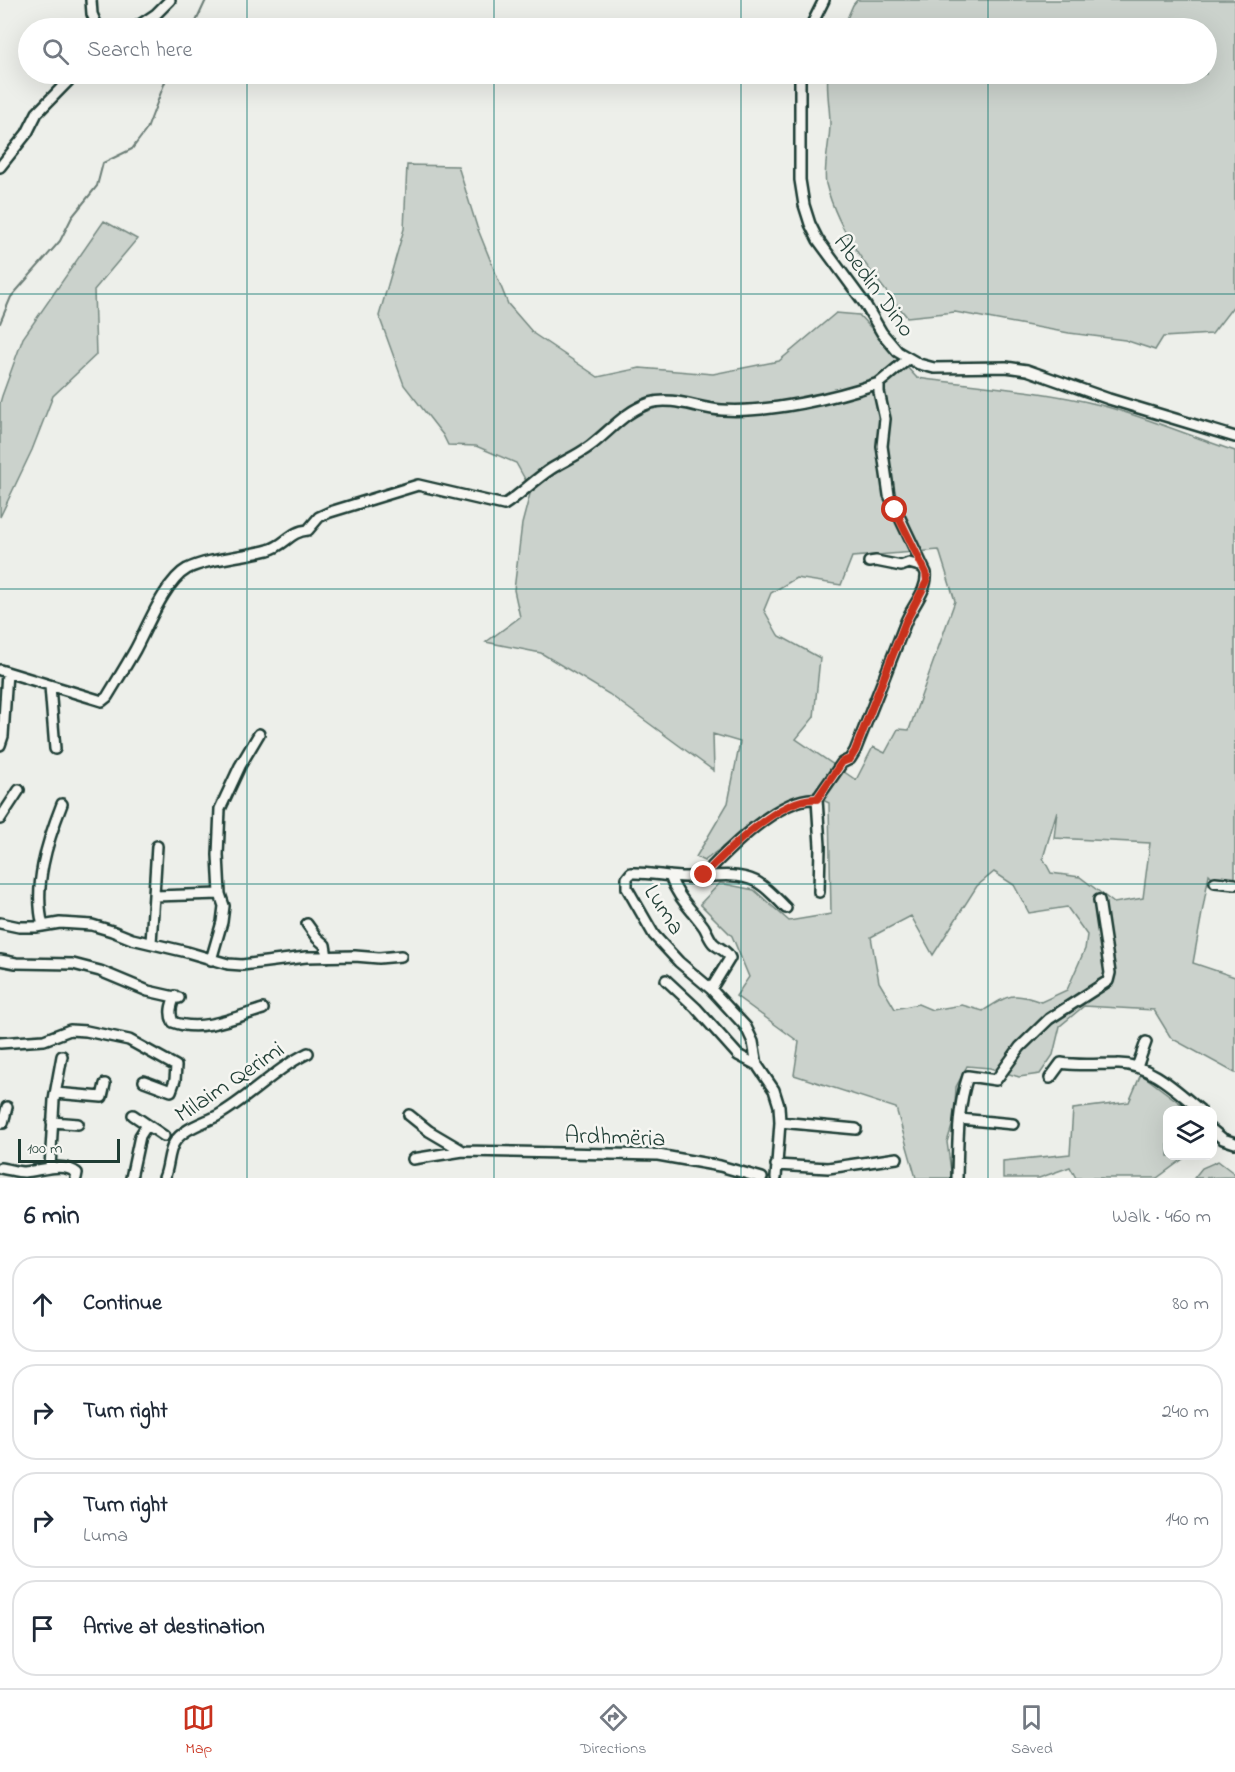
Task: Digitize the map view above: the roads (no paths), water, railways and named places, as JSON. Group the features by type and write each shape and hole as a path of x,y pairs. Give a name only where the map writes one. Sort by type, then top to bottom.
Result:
{"street":[{"path":"91,0 94,18"},
{"path":"150,18 170,0"},
{"path":"815,18 824,0"},
{"path":"0,167 27,133 37,113 65,84"},
{"name":"Abedin Dino","path":"800,84 800,180 810,224 818,240 865,304 882,333 898,352 908,359 934,368 1006,367 1027,370 1109,399 1235,437"},
{"path":"0,745 3,736 4,671 96,700 105,700 134,652 159,601 187,570 228,558 270,550 280,546 299,530 308,530 318,517 417,485 504,505 551,469 592,445 635,410 649,404 661,401 723,410 762,408 818,399 879,383 908,359"},
{"path":"819,892 820,846 817,799 842,762 850,759 855,751 906,621 927,581 923,567 889,495 882,446 885,419 879,383"},
{"path":"869,562 876,561 901,566 909,563 923,567"},
{"path":"50,686 55,749"},
{"path":"211,960 222,922 224,906 220,894 218,855 220,809 240,766 259,734"},
{"path":"0,819 19,790"},
{"path":"704,875 768,818 801,800 817,799"},
{"path":"40,927 40,881 45,856 62,804"},
{"path":"151,943 157,846"},
{"path":"40,855 35,888 40,927"},
{"name":"Luma","path":"757,1065 753,1042 746,1027 711,989 679,962 654,935 627,888 627,878 631,873 689,877 704,875 755,881 786,908"},
{"name":"Luma","path":"670,876 674,889 682,902 705,928 714,944 729,953 730,958 711,989"},
{"path":"1215,882 1235,884"},
{"path":"154,896 220,894"},
{"path":"957,1178 962,1094 968,1076 996,1080 1020,1047 1049,1019 1108,981 1110,973 1100,900"},
{"path":"0,923 19,927 69,923 92,925 132,939 228,964 242,965 282,959 401,956"},
{"path":"307,924 325,945 327,957"},
{"path":"0,960 16,963 73,964 100,971 148,991 177,997 171,1005 170,1016 172,1022 179,1025 216,1023 264,1009"},
{"path":"666,980 696,1008 738,1055 757,1065 774,1090 779,1106 780,1122 776,1178"},
{"path":"0,1043 44,1040 70,1030 129,1040 176,1066 171,1091 144,1081"},
{"path":"1137,1067 1146,1042"},
{"name":"Milaim Qerimi","path":"164,1178 175,1141 184,1132 218,1115 293,1060 308,1053"},
{"path":"50,1167 51,1122 62,1056"},
{"path":"1050,1078 1061,1063 1118,1064 1137,1067 1167,1082 1195,1106"},
{"path":"55,1092 102,1097 105,1084"},
{"path":"0,1123 3,1123 7,1107"},
{"path":"133,1115 164,1136"},
{"name":"Ardhmëria","path":"409,1115 429,1131 463,1151"},
{"path":"960,1119 1013,1124"},
{"path":"51,1122 78,1124"},
{"path":"780,1122 856,1129"},
{"path":"131,1178 140,1136 147,1125"},
{"path":"1217,1134 1235,1143"},
{"name":"Ardhmëria","path":"413,1159 463,1151 657,1155 720,1166 762,1178"},
{"path":"776,1165 828,1168 897,1158"},
{"path":"0,1168 23,1175 50,1167 72,1169 77,1173 76,1178"}],"waterway":[{"path":"198,18 206,0"},
{"path":"0,323 11,297 60,241 72,217 97,186 103,163 132,149 147,129 164,84"}]}
